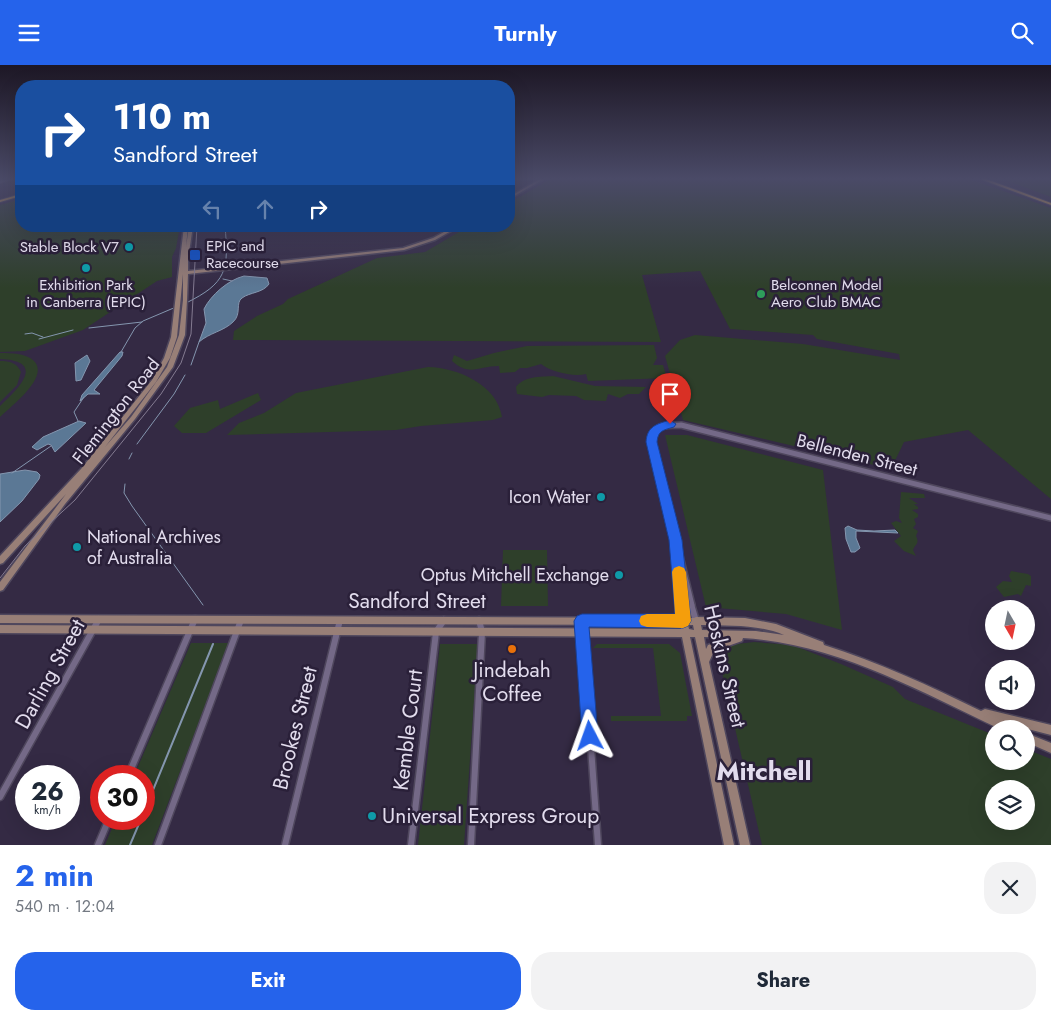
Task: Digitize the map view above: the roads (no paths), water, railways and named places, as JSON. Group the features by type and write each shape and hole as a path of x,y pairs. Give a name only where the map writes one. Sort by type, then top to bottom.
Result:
{"main road":[{"name":"Flemington Road","path":"0,589 63,502 162,380 178,348 182,335 187,274 187,232"},
{"name":"Flemington Road","path":"0,561 83,471 146,393 162,367 171,349 174,337 179,275 189,232"},
{"path":"179,275 404,249 434,239 447,232"},
{"name":"Sandford Street","path":"0,619 696,621 758,624 804,638 992,720"},
{"name":"Hoskins Street","path":"683,621 728,845"},
{"name":"Hoskins Street","path":"696,621 745,845"},
{"name":"Sandford Street","path":"0,629 686,633 752,635 780,638 830,650"},
{"path":"705,663 711,648 736,638 752,635"},
{"name":"Sandford Street","path":"971,710 1051,729"},
{"path":"1035,741 1051,748"}],"street":[{"name":"Bellenden Street","path":"656,428 665,425 682,425 1051,518"},
{"name":"Hoskins Street","path":"656,428 652,434 652,442 678,555 696,621"},
{"name":"Hoskins Street","path":"678,555 683,621"},
{"name":"Darling Street","path":"0,797 99,619"},
{"path":"133,765 194,619"},
{"path":"158,845 241,620"},
{"name":"Brookes Street","path":"285,845 340,620"},
{"name":"Kemble Court","path":"411,845 436,632 444,620"},
{"path":"471,845 482,632 479,620"},
{"path":"582,621 598,845"},
{"path":"98,845 105,830"}],"water":[{"path":"244,276 267,278 269,284 263,289 242,298 239,303 236,319 225,328 199,342 206,323 204,309 207,304 226,285"},
{"path":"120,352 123,352 122,356 94,390 100,394 88,394 80,401 82,395"},
{"path":"87,355 90,361 81,380 76,381 75,363"},
{"path":"79,421 86,423 55,452 51,445 48,444 37,450 32,447 43,437"},
{"path":"25,470 37,472 40,475 39,479 22,501 0,522 0,474"},
{"path":"848,526 857,530 895,530 898,533 856,531 856,538 860,548 855,552 851,552 846,539 845,528"}],"waterway":[{"path":"186,303 210,289 222,273 226,254 225,232"},
{"path":"223,279 232,281"},
{"path":"142,322 176,307"},
{"path":"89,328 142,322"},
{"path":"121,352 135,328 142,322"},
{"path":"39,339 73,330"},
{"path":"25,334 32,333 43,337"},
{"path":"191,365 199,342"},
{"path":"137,444 174,394 185,375"},
{"path":"78,421 74,412 84,397"},
{"path":"12,473 51,446"},
{"path":"129,459 132,453"},
{"path":"125,484 124,493 132,506 203,605"},
{"path":"155,785 213,644"},
{"path":"130,845 136,830"}],"tram line":[{"path":"0,578 25,546 75,500 161,394 181,363 191,334 197,232"}],"place":[{"name":"Stable Block V7","path":"129,247"},
{"name":"EPIC and Racecourse","path":"195,255"},
{"name":"Exhibition Park in Canberra (EPIC)","path":"86,268"},
{"name":"Belconnen Model Aero Club BMAC","path":"761,294"},
{"name":"Icon Water","path":"601,497"},
{"name":"National Archives of Australia","path":"77,547"},
{"name":"Optus Mitchell Exchange","path":"619,575"},
{"name":"Jindebah Coffee","path":"512,649"},
{"name":"Universal Express Group","path":"372,816"}],"district":[{"name":"Mitchell","path":"764,771"}]}
